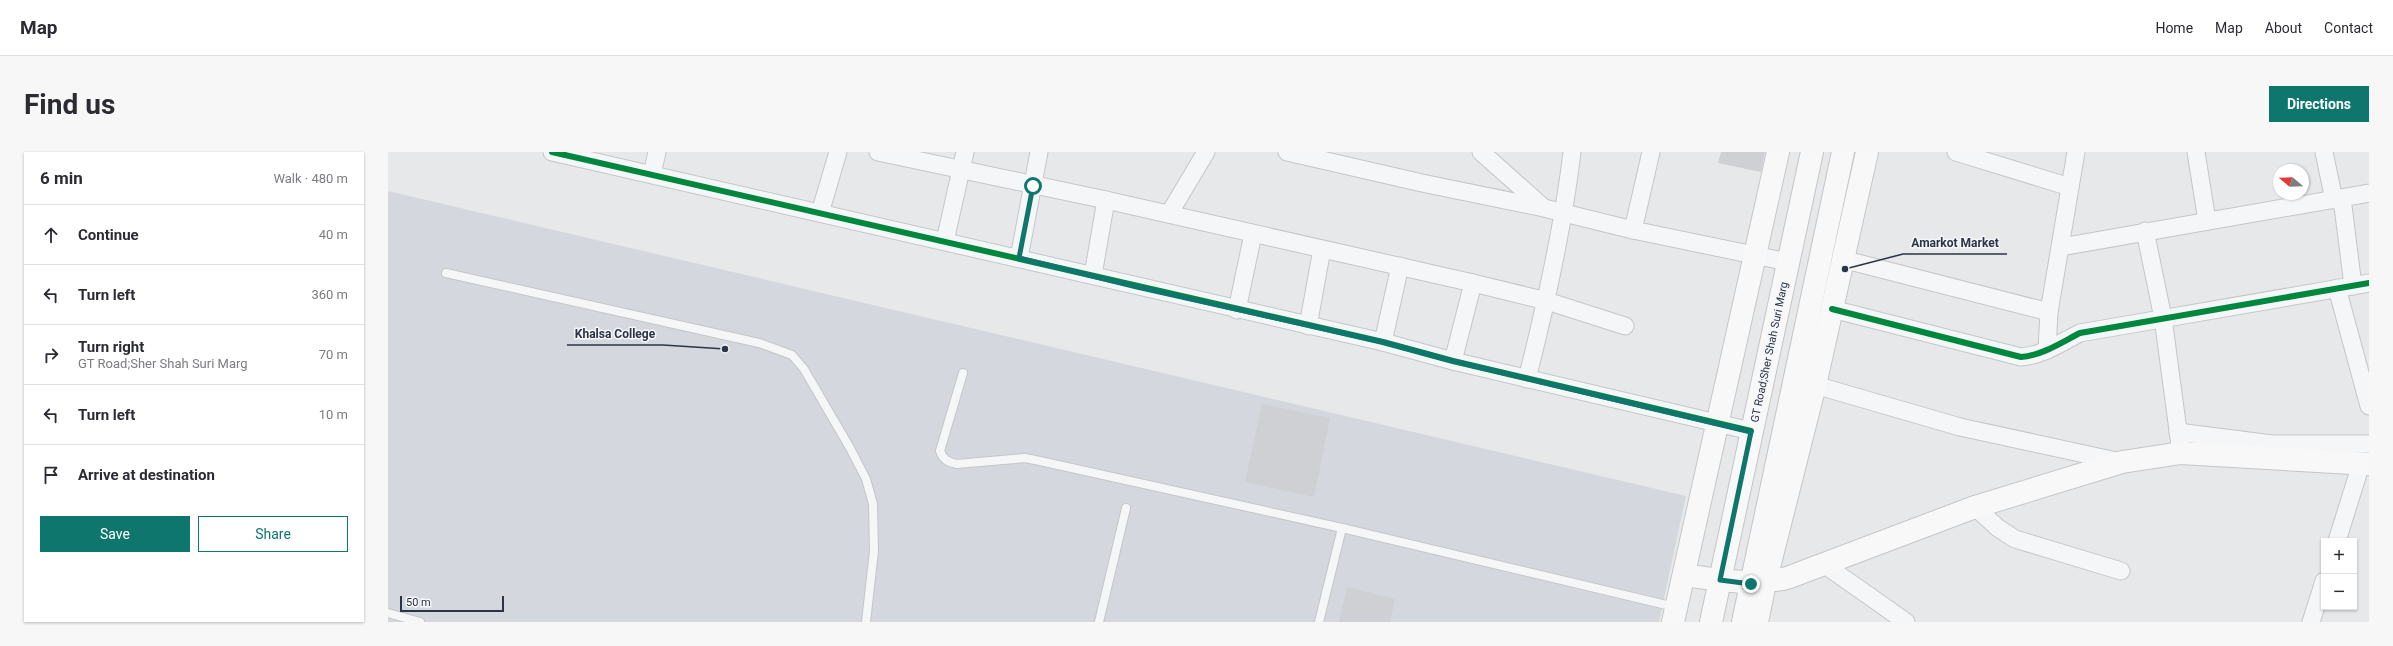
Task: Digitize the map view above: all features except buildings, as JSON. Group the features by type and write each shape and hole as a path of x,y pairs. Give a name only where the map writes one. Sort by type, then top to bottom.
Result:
{"main road":[{"path":"1674,615 1778,152"},
{"name":"GT Road;Sher Shah Suri Marg","path":"1711,622 1812,152"},
{"path":"1757,622 1758,583 1843,152"},
{"path":"1743,622 1758,583 1815,385 1867,152"},
{"path":"1684,575 1758,583 1825,565 1975,507 2179,443 2365,464"}],"street":[{"path":"552,152 1093,275 1237,310 1383,342 1453,361 1751,432"},
{"path":"652,174 657,152"},
{"path":"820,213 838,152"},
{"path":"878,152 961,171 1106,200 1473,283 1547,301 1625,326"},
{"path":"945,241 965,152"},
{"path":"1019,258 1039,152"},
{"path":"1168,214 1206,152"},
{"path":"1287,152 1422,183 1544,208 1633,230 1788,262"},
{"path":"1481,152 1544,208"},
{"path":"1527,379 1547,301 1565,213 1572,152"},
{"path":"1633,230 1650,152"},
{"path":"1956,152 2070,187"},
{"path":"2047,350 2049,312 2076,152"},
{"path":"2196,152 2207,221"},
{"path":"2324,152 2338,199 2353,286 2369,406"},
{"path":"2061,246 2369,194"},
{"path":"1093,275 1106,200"},
{"path":"2145,231 2163,318 2179,443 2369,444"},
{"path":"1237,310 1253,234"},
{"path":"1308,326 1322,249"},
{"path":"1842,259 2049,312"},
{"path":"1383,342 1400,266"},
{"path":"1453,361 1473,283"},
{"path":"1832,309 2011,356 2029,356 2047,350 2080,333 2353,286"},
{"path":"1815,385 1960,427 2122,462"},
{"path":"2338,538 2365,464"},
{"path":"1975,507 1998,528 2015,539 2121,571"},
{"path":"1825,565 1906,622"},
{"path":"2311,622 2321,591"}],"lane":[{"path":"446,273 759,343 792,355 804,369 850,448 866,479 873,504 874,551 866,622"},
{"path":"962,373 940,451 945,461 951,463 1025,458 1342,528 1674,615"},
{"path":"1099,622 1126,508"},
{"path":"1319,622 1342,528"},
{"path":"388,613 420,622"}],"shaded area":[{"path":"388,191 1686,496 1659,622 388,622"}],"cycle path":[{"path":"552,152 1383,342 1453,361 1751,431"},
{"path":"1832,309 2021,357 2044,351 2080,333 2369,283"}],"place":[{"name":"Amarkot Market","path":"1845,269"},
{"name":"Khalsa College","path":"725,349"}],"route":[{"path":"1033,186 1019,258 1137,287 1383,342 1453,361 1751,432 1720,580 1751,584"}]}
